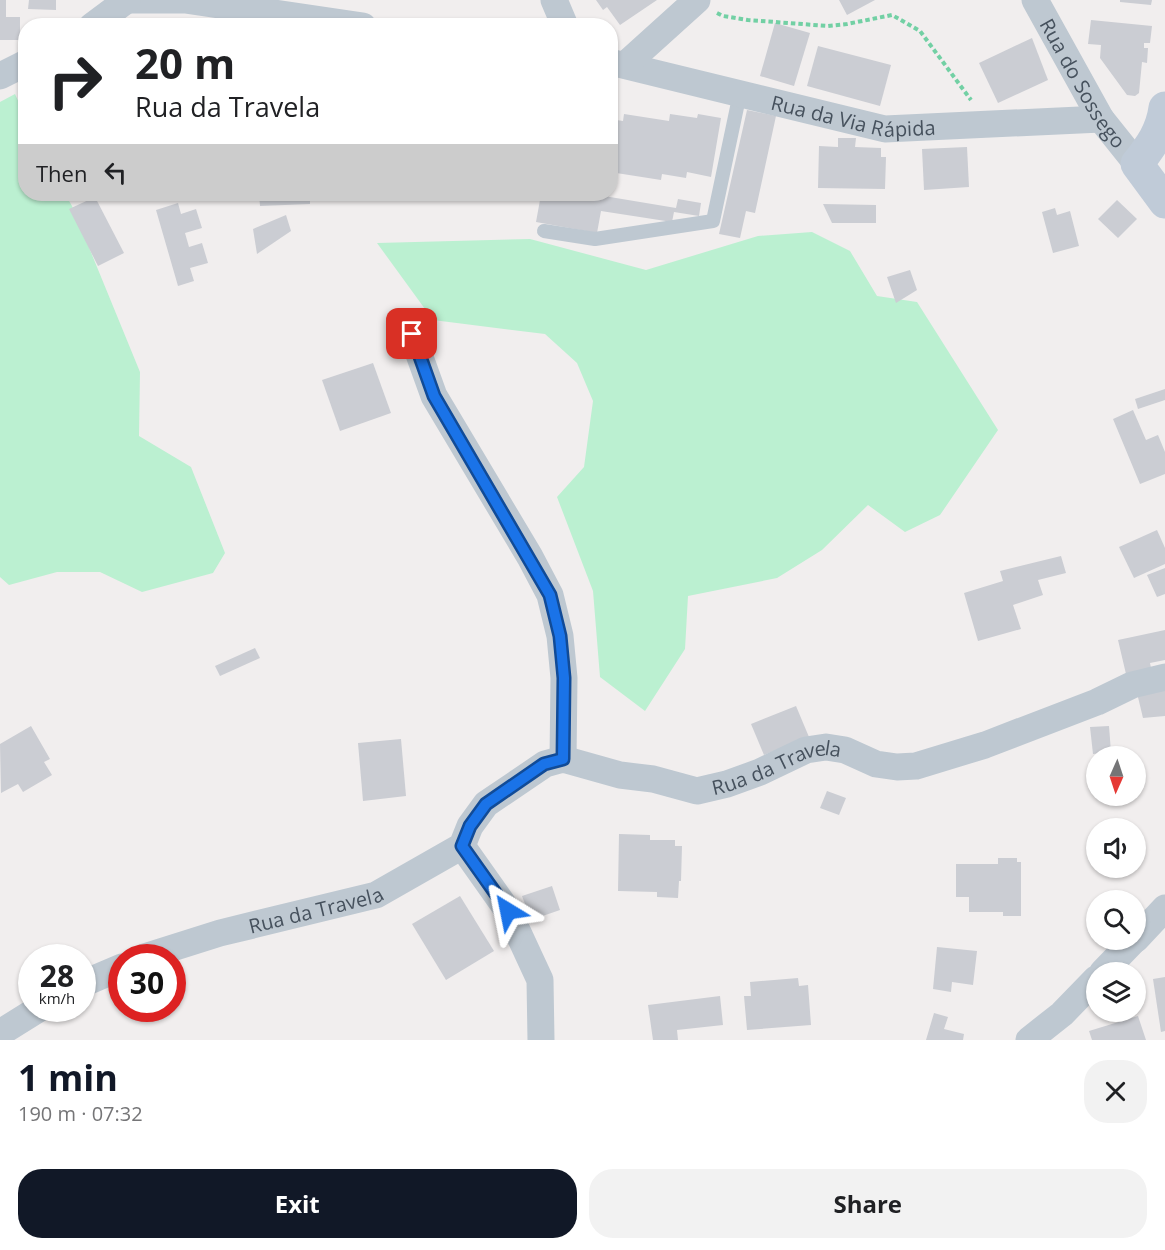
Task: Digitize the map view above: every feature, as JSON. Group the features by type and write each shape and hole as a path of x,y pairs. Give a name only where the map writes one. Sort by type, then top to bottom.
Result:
{"street":[{"path":"103,18 127,0 185,0 308,18"},
{"path":"554,0 562,18"},
{"name":"Rua do Sossego","path":"1035,0 1101,119 1137,164"},
{"path":"618,63 696,1"},
{"name":"Rua da Via Rápida","path":"618,63 885,129 1101,119"},
{"path":"0,76 18,67"},
{"path":"1165,108 1164,121 1159,132 1137,164 1165,202"},
{"path":"412,334 434,396 550,595 560,636 564,678 563,759 544,764 486,804 470,826 462,846 508,911 540,980 542,1040"},
{"name":"Rua da Travela","path":"563,759 620,775 653,779 697,791 727,784 760,772 806,750 826,747 845,750 876,764 897,767 916,766 985,745 1097,702 1132,685 1165,677"},
{"name":"Rua da Travela","path":"185,944 220,933 376,896 462,846"},
{"path":"1146,928 1165,908"},
{"path":"1113,962 1124,950"},
{"path":"1029,1040 1062,1014 1086,989"},
{"path":"1,1033 18,1022"}],"lane":[{"path":"544,231 595,239 713,221 740,93"}],"path":[{"path":"696,1 723,16 788,24 828,26 892,15 920,31 989,124"}],"green space":[{"path":"15,94 18,101 18,201 69,201 72,206 140,372 139,436 191,467 225,553 213,573 142,592 100,572 57,572 9,585 0,577 0,102"},
{"path":"812,232 850,251 877,296 917,302 998,430 940,515 905,532 868,505 822,550 777,578 688,596 685,649 645,711 600,677 593,591 557,497 584,467 593,401 577,363 545,334 433,320 377,243 530,239 646,270 758,236"}],"building":[{"path":"0,0 6,0 6,17 20,17 18,18 18,40 0,40"},
{"path":"29,0 56,0 56,10 28,9"},
{"path":"596,0 657,0 620,25 618,18 615,18 607,7 603,10"},
{"path":"839,0 875,0 847,15"},
{"path":"1120,0 1152,0 1151,5 1120,2"},
{"path":"1091,20 1152,26 1150,43 1144,43 1144,48 1148,48 1147,63 1142,62 1139,93 1135,96 1127,95 1100,58 1101,45 1088,44"},
{"path":"775,23 810,33 794,86 760,76"},
{"path":"1032,38 1048,80 998,103 979,63"},
{"path":"818,46 891,65 880,106 807,86"},
{"path":"747,110 776,116 755,213 746,211 740,238 719,234"},
{"path":"624,114 669,121 670,114 697,118 698,114 721,118 711,177 687,172 686,178 662,174 661,180 618,173 618,120 623,121"},
{"path":"838,138 856,138 855,147 881,148 881,157 886,157 885,189 818,188 819,146 838,147"},
{"path":"967,147 969,187 924,190 922,149"},
{"path":"618,198 676,208 678,199 701,203 699,216 674,212 672,222 601,211 597,233 536,222 540,201 618,201"},
{"path":"1117,200 1137,219 1118,238 1098,219"},
{"path":"86,201 97,201 124,253 98,266 69,209"},
{"path":"260,201 310,201 310,204 260,206"},
{"path":"178,203 181,214 196,209 202,228 185,233 189,247 202,243 208,263 190,268 194,281 178,286 156,210"},
{"path":"823,204 876,205 876,223 832,223"},
{"path":"1055,208 1057,215 1070,211 1079,246 1053,253 1042,212"},
{"path":"286,215 291,231 257,254 253,229"},
{"path":"910,270 917,290 896,303 887,277"},
{"path":"373,363 391,413 340,431 322,380"},
{"path":"1165,389 1165,400 1138,409 1135,399"},
{"path":"1133,410 1146,440 1158,435 1165,452 1165,474 1140,484 1113,419"},
{"path":"1157,530 1165,548 1165,564 1134,578 1119,547"},
{"path":"1061,556 1066,573 1038,580 1043,595 1013,605 1021,629 978,641 964,593 1003,581 1000,571"},
{"path":"1165,568 1165,594 1157,597 1147,575"},
{"path":"1165,630 1165,660 1150,663 1151,668 1126,674 1118,640"},
{"path":"255,648 260,658 220,676 215,666"},
{"path":"1165,686 1165,716 1143,718 1137,693"},
{"path":"796,706 809,737 764,755 751,724"},
{"path":"31,726 50,759 44,762 52,775 23,792 18,784 1,793 0,744"},
{"path":"1109,726 1111,746 1092,746 1090,727"},
{"path":"401,739 406,796 363,801 358,743"},
{"path":"827,791 846,798 839,815 820,808"},
{"path":"619,834 650,835 650,840 675,840 675,846 682,846 678,898 657,897 657,892 618,891"},
{"path":"998,858 1017,858 1017,862 1021,862 1021,916 1003,916 1003,912 969,912 969,897 956,897 956,864 998,864"},
{"path":"552,886 560,910 531,920 522,896"},
{"path":"460,896 494,951 446,980 412,924"},
{"path":"937,947 977,951 973,985 952,982 951,992 933,989"},
{"path":"1165,977 1165,1031 1161,1032 1153,979"},
{"path":"798,978 799,986 808,985 811,1025 747,1030 744,996 751,996 750,982"},
{"path":"720,996 723,1025 677,1030 678,1040 653,1040 648,1005"},
{"path":"934,1013 948,1017 944,1029 964,1034 963,1040 926,1040"},
{"path":"1118,1022 1140,1022 1146,1040 1092,1040 1089,1031"}],"route":[{"path":"412,334 434,396 530,557 550,595 560,636 564,678 563,759 544,764 486,804 470,826 462,846 508,911"}]}
